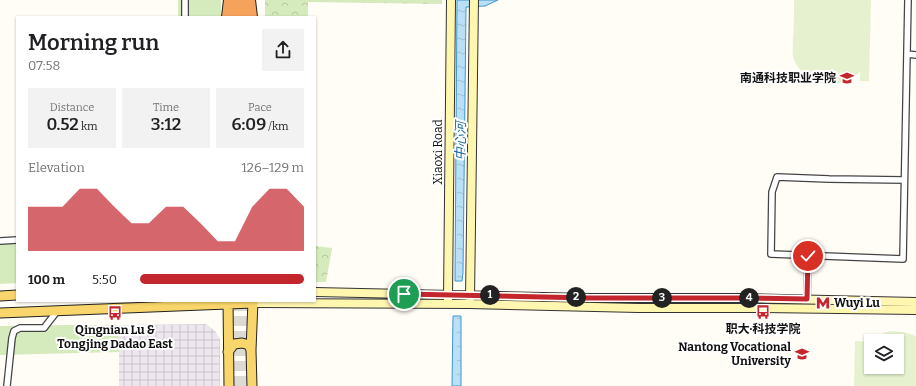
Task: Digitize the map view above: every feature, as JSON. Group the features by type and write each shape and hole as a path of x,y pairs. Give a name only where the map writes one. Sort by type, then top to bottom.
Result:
{"highway":[{"path":"226,16 229,0"},
{"path":"236,0 236,16"},
{"path":"244,0 245,16"},
{"path":"252,0 252,16"}],"main road":[{"path":"225,0 226,16"},
{"name":"Xiaoxi Road","path":"448,304 450,0"},
{"path":"469,304 474,4"},
{"path":"316,292 590,298 742,298 916,302"},
{"path":"0,296 16,295"},
{"path":"0,313 228,302 469,304 638,308 916,310"},
{"path":"228,302 229,386"},
{"path":"252,386 251,350 253,302"},
{"path":"228,352 234,344 242,343 248,344 251,350"}],"street":[{"path":"185,0 185,16"},
{"path":"904,180 777,177 772,192 771,254 903,258 908,0"},
{"path":"907,54 916,55"},
{"path":"0,241 16,240"},
{"path":"807,299 808,256"},
{"path":"7,386 14,331 20,328 44,328 58,310"}],"shaded area":[{"path":"206,324 215,331 220,339 220,386 119,386 118,325"}],"green space":[{"path":"178,0 221,0 221,16 178,16"},
{"path":"265,0 442,0 442,4 308,2 308,16 265,16"},
{"path":"794,0 871,0 869,81 860,81 860,72 839,84 823,84 809,78 802,72 795,62 793,54"},
{"path":"0,237 16,237 16,283 0,284"},
{"path":"316,246 332,248 326,282 316,282"},
{"path":"118,325 119,352 0,355 0,326"},
{"path":"890,331 904,332 916,336 916,386 854,386 855,341 864,342 864,374 904,374 904,334 882,334"}],"water":[{"name":"中心河","path":"457,0 498,0 485,6 466,7 462,281 455,281"},
{"path":"453,316 461,316 461,386 452,386"}],"tunnel":[{"path":"236,386 237,302"},
{"path":"244,386 245,302"}],"place":[{"name":"南通科技职业学院","path":"847,78"},
{"name":"Wuyi Lu","path":"823,303"},
{"name":"职大·科技学院","path":"763,312"},
{"name":"Qingnian Lu & Tongjing Dadao East","path":"115,313"},
{"name":"Nantong Vocational University","path":"802,354"}],"route":[{"path":"404,294 590,298 807,299 808,256"}]}
